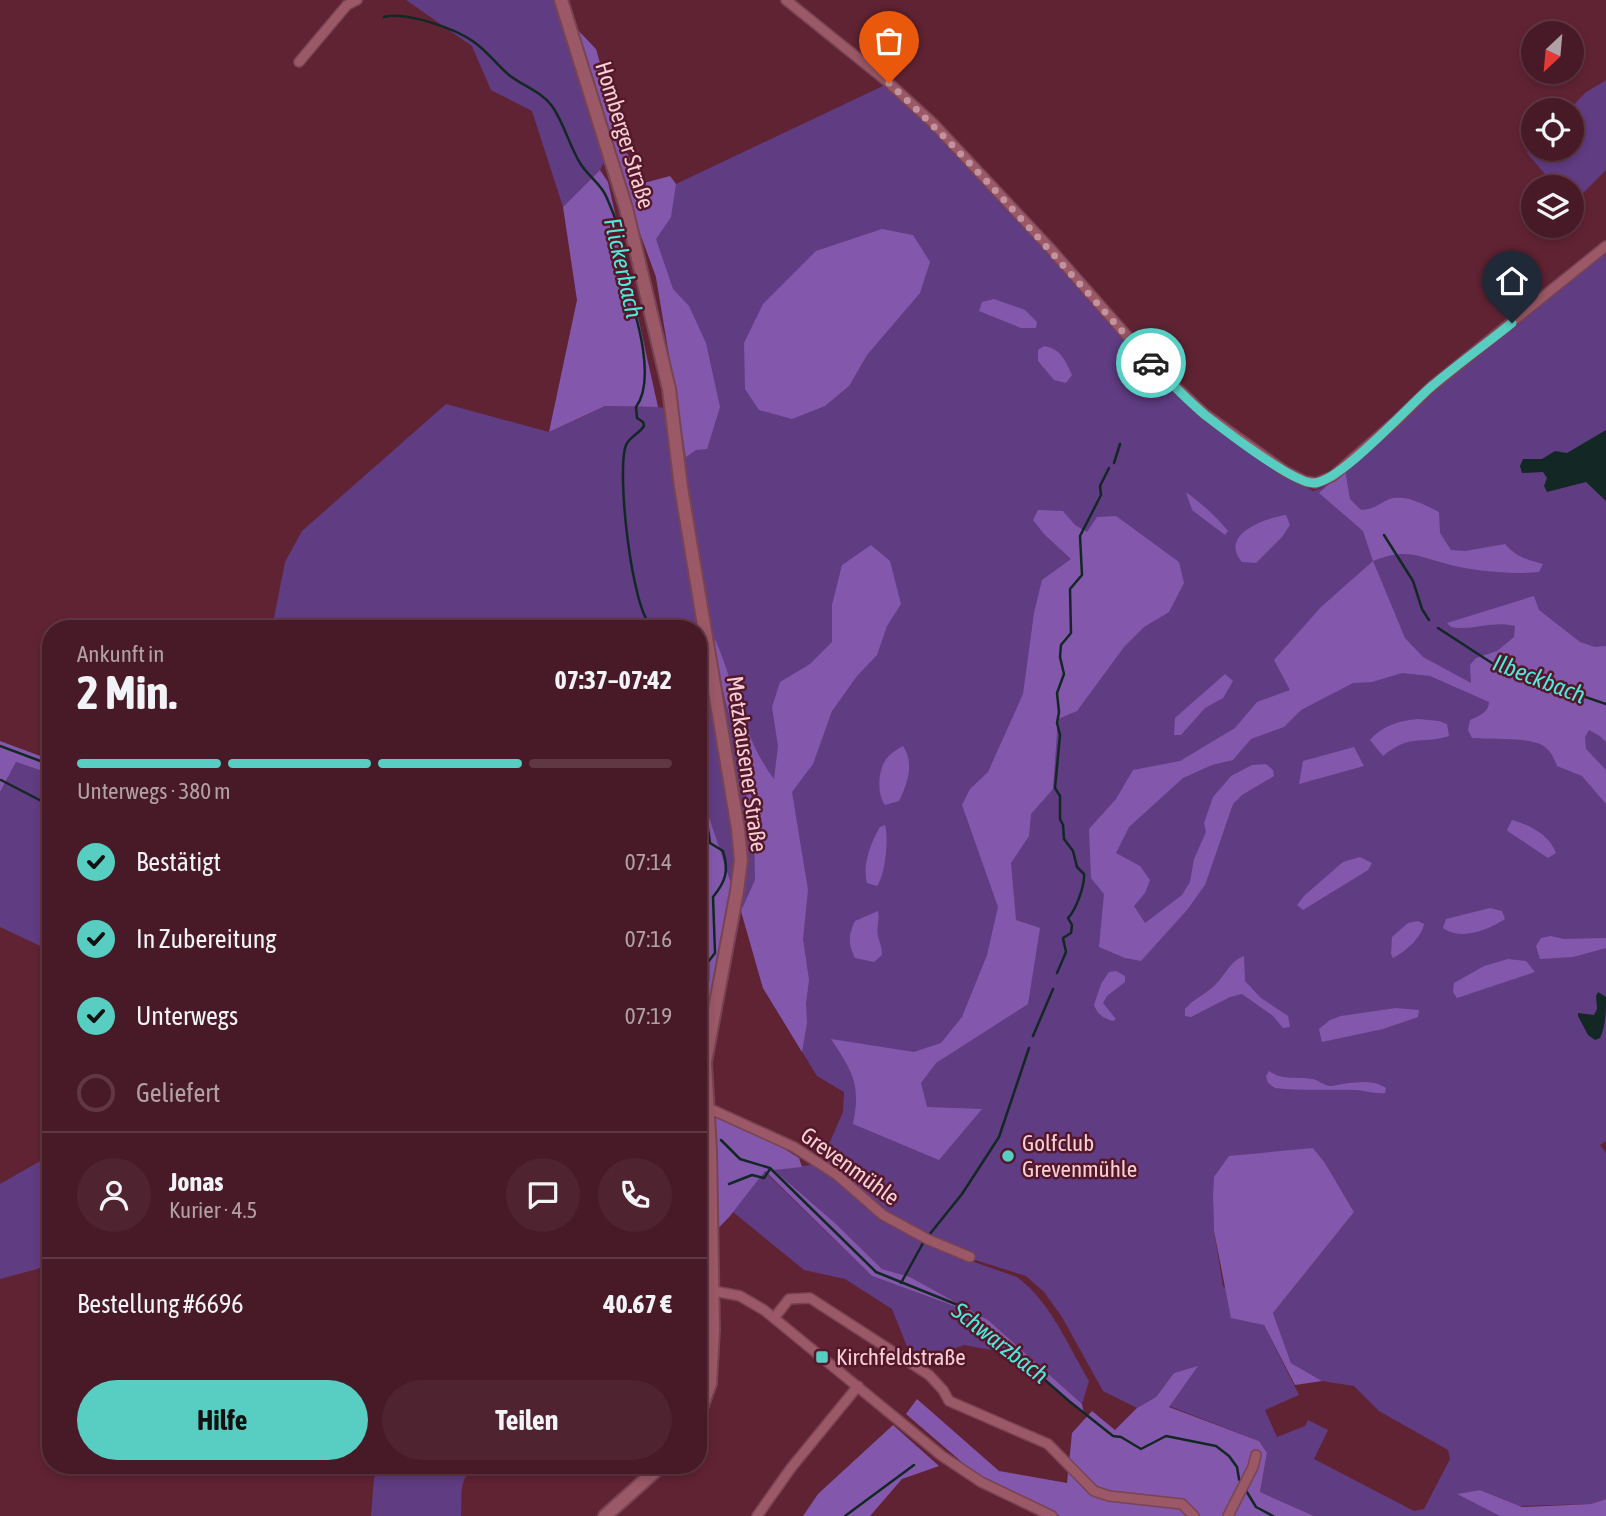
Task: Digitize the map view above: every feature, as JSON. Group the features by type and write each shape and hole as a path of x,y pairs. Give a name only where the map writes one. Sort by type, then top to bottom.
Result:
{"main road":[{"name":"Homberger Straße","path":"561,0 626,208 645,284"},
{"name":"Metzkausener Straße","path":"645,284 669,389 681,487 703,620"},
{"name":"Metzkausener Straße","path":"707,643 738,829 740,860 737,891 707,1051"},
{"name":"Metzkausener Straße","path":"707,1130 714,1291 712,1368 707,1391"},
{"path":"605,1516 652,1474"}],"street":[{"path":"299,62 347,5 356,0"},
{"path":"786,0 889,83 934,124 1050,248 1144,355 1205,415 1285,471 1304,481 1316,483 1333,476 1431,387 1606,246"},
{"name":"Grevenmühle","path":"707,1107 794,1147 837,1175 883,1215 929,1240 970,1257"},
{"path":"714,1291 740,1296 774,1318 952,1463 981,1482 1052,1516"},
{"path":"774,1318 789,1299 810,1298 929,1375 949,1401 1048,1444 1094,1491 1109,1496 1182,1504 1194,1516"},
{"path":"757,1516 791,1468 858,1386"},
{"path":"1228,1516 1246,1482 1256,1455"}],"shaded area":[{"path":"406,0 555,0 604,162 600,170 563,207 532,111 491,90 472,46"},
{"path":"572,24 596,49 624,148 644,183 670,176 676,184 671,217 656,239 673,289 689,306 706,343 720,407 707,449 696,450 686,457 656,277 612,157"},
{"path":"1606,80 1606,170 1584,192 1584,175 1546,175 1534,161 1584,161 1584,98 1580,98"},
{"path":"885,85 932,126 1169,386 1238,443 1313,491 1322,488 1348,468 1401,424 1435,389 1597,258 1606,254 1606,1141 1600,1145 1606,1153 1606,1499 1591,1504 1519,1506 1480,1490 1458,1494 1500,1516 1314,1516 1260,1492 1267,1453 1259,1441 1169,1406 1197,1367 1174,1373 1156,1397 1137,1408 1103,1391 1062,1317 1044,1292 1026,1276 956,1254 914,1236 954,1255 1017,1277 1029,1287 1049,1312 1089,1381 1082,1404 988,1320 910,1277 882,1269 835,1223 774,1170 817,1164 880,1220 889,1223 820,1165 843,1112 844,1092 817,1076 763,988 741,911 707,814 707,620 274,620 285,562 302,531 446,404 549,432 605,406 678,410 656,277 631,198 676,184","holes":["1313,1148 1354,1212 1273,1313 1291,1363 1322,1381 1354,1386 1379,1411 1448,1450 1450,1459 1424,1509 1414,1511 1314,1459 1328,1430 1308,1420 1305,1426 1277,1437 1265,1410 1299,1395 1264,1325 1223,1286 1214,1231 1213,1198"]},
{"path":"600,170 608,182 658,407 605,406 549,432 577,300 563,207"},
{"path":"882,229 913,235 930,262 920,293 867,355 849,386 825,406 792,419 759,410 745,389 744,343 763,304 816,251"},
{"path":"994,299 1025,310 1037,322 1036,328 1021,328 979,311 982,302"},
{"path":"1044,346 1055,350 1065,360 1072,375 1066,383 1054,380 1038,361 1038,350"},
{"path":"1345,470 1350,499 1361,510 1394,498 1417,502 1439,512 1440,533 1451,550 1465,551 1505,544 1518,555 1543,564 1539,572 1480,570 1403,554 1373,561 1363,531 1319,493"},
{"path":"1186,492 1223,525 1228,531 1225,535 1192,510"},
{"path":"1038,510 1063,511 1075,525 1087,532 1097,517 1116,516 1179,562 1184,583 1169,612 1144,627 1124,647 1077,711 1058,719 1053,789 1031,814 1029,836 1011,863 1016,920 1040,928 1028,1004 936,1063 921,1083 927,1107 982,1109 939,1160 853,1124 856,1099 853,1079 831,1039 914,1052 941,1043 962,1017 987,955 998,907 962,805 970,789 988,772 1023,694 1034,613 1042,580 1071,559 1033,520"},
{"path":"1286,515 1290,525 1282,537 1256,563 1242,562 1236,552 1236,543 1240,536 1257,524"},
{"path":"871,545 890,561 901,604 887,626 877,655 857,676 832,711 813,764 792,792 808,890 803,939 809,980 807,1023 802,1052 763,988 741,911 755,880 754,834 735,736 715,662 715,639 747,729 774,779 778,746 772,707 780,682 810,664 832,642 832,605 842,565"},
{"path":"1373,561 1405,638 1423,657 1471,683 1470,665 1476,658 1497,651 1514,637 1515,626 1499,624 1459,628 1451,627 1447,623 1534,596 1539,610 1580,642 1595,647 1606,646 1606,742 1589,730 1585,737 1586,749 1606,770 1606,804 1582,776 1557,766 1549,751 1539,744 1521,740 1472,738 1468,730 1470,720 1485,711 1489,702 1430,676 1402,673 1372,682 1353,683 1301,710 1284,727 1251,739 1233,760 1212,765 1183,778 1129,827 1116,853 1140,866 1150,880 1145,893 1134,906 1145,923 1182,895 1190,882 1194,859 1206,832 1204,823 1213,797 1231,776 1252,765 1266,764 1273,770 1274,776 1242,795 1233,804 1205,885 1187,910 1141,961 1125,958 1099,947 1104,894 1091,878 1089,829 1116,799 1133,770 1180,761 1235,728 1257,702 1290,690 1274,660 1321,607"},
{"path":"1225,674 1233,681 1223,698 1205,708 1181,735 1174,735 1175,718"},
{"path":"1418,719 1447,724 1449,736 1401,744 1383,756 1370,740 1392,725"},
{"path":"0,741 42,757 42,771 16,762 0,792"},
{"path":"903,746 909,760 907,781 899,801 885,805 879,783 881,771 889,756"},
{"path":"1354,747 1364,766 1299,784 1303,761"},
{"path":"16,762 42,771 42,947 0,927 0,792"},
{"path":"707,811 733,889 710,998 707,998"},
{"path":"1512,820 1538,832 1549,841 1556,853 1548,858 1509,832 1507,830"},
{"path":"885,825 886,857 877,886 867,883 867,861 880,827"},
{"path":"1360,857 1372,863 1368,870 1303,910 1297,905 1343,862"},
{"path":"1490,908 1502,911 1505,919 1491,927 1466,934 1450,932 1443,928 1446,919"},
{"path":"878,911 882,955 874,962 855,958 850,940 855,921"},
{"path":"1418,921 1424,924 1420,934 1408,948 1393,958 1392,937 1408,923"},
{"path":"1551,936 1564,939 1606,938 1606,948 1573,957 1540,959 1536,946 1541,938"},
{"path":"1244,956 1245,981 1261,998 1288,1016 1290,1027 1283,1028 1273,1016 1242,994 1230,997 1191,1017 1185,1016 1185,1009"},
{"path":"1508,959 1526,961 1535,972 1457,998 1453,992 1454,983 1484,966"},
{"path":"1116,971 1125,976 1125,982 1107,996 1103,1003 1116,1019 1113,1021 1101,1016 1094,1005 1101,984 1109,972"},
{"path":"1396,1008 1419,1010 1418,1017 1383,1029 1322,1042 1319,1029 1330,1020"},
{"path":"1269,1071 1285,1077 1315,1080 1329,1086 1367,1082 1386,1088 1385,1093 1381,1093 1275,1088 1268,1083 1266,1076"},
{"path":"707,1110 756,1131 799,1158 802,1167 774,1170 835,1223 882,1269 910,1277 988,1320 1082,1404 1084,1414 1029,1365 1007,1353 954,1306 872,1276 765,1171 730,1216 707,1240"},
{"path":"1313,1148 1354,1212 1273,1313 1291,1363 1322,1381 1295,1385 1264,1325 1231,1318 1214,1231 1214,1177 1229,1156"},
{"path":"42,1160 42,1267 0,1279 0,1184"},
{"path":"764,1171 872,1276 954,1306 1007,1353 964,1345 927,1358 908,1349 892,1309 845,1279 804,1270 733,1212"},
{"path":"1198,1366 1169,1407 1259,1441 1267,1453 1260,1492 1314,1516 1060,1516 978,1476 906,1414 917,1399 999,1471 1067,1483 1072,1433 1092,1411 1115,1430 1137,1408 1156,1397 1174,1373"},
{"path":"893,1425 939,1466 902,1479 870,1516 803,1516 818,1494"},
{"path":"375,1474 468,1474 463,1485 461,1516 371,1516"},
{"path":"1480,1490 1522,1507 1591,1504 1606,1499 1606,1516 1500,1516 1457,1494"}],"water":[{"path":"1606,430 1606,501 1586,482 1547,492 1544,486 1547,478 1543,472 1522,473 1520,466 1523,459 1542,459 1555,451 1567,453"},
{"path":"1598,992 1606,997 1606,1013 1600,1038 1595,1040 1588,1035 1578,1013 1594,1015"}],"waterway":[{"name":"Flickerbach","path":"384,17 417,19 466,37 509,75 543,97 556,113 580,163 606,196 622,242 627,285 640,332 645,365 642,395 636,407 637,418 644,426 626,445 623,482 632,568 648,620"},
{"path":"1114,463 1120,444"},
{"path":"1057,973 1066,952 1063,938 1071,933 1072,925 1068,918 1079,897 1084,874 1077,867 1073,851 1064,839 1060,819 1060,796 1055,788 1060,735 1057,723 1057,693 1064,674 1060,657 1061,645 1071,633 1070,589 1082,575 1080,536 1101,495 1100,486 1109,468"},
{"name":"Ilbeckbach","path":"1384,535 1413,581 1422,609 1429,620"},
{"name":"Ilbeckbach","path":"1438,628 1498,667 1606,704"},
{"name":"Schwarzbach","path":"0,746 42,762"},
{"path":"1,780 42,801"},
{"name":"Flickerbach","path":"707,822 710,843 723,851 726,864 723,881 713,897 715,953 708,962 708,981"},
{"path":"1033,1036 1053,989"},
{"path":"929,1235 962,1194 999,1137 1029,1048"},
{"name":"Schwarzbach","path":"721,1140 740,1159 770,1168 876,1272 958,1305 978,1321 987,1333 997,1338 1113,1436 1121,1437 1141,1449 1166,1436 1216,1446 1229,1456 1237,1467 1239,1479 1256,1507 1273,1516"},
{"path":"729,1184 752,1175 764,1178 770,1169"},
{"path":"901,1283 923,1243"},
{"path":"845,1516 914,1465"}],"way so far":[{"path":"889,83 934,124 1050,248 1151,363"}],"place":[{"name":"Golfclub Grevenmühle","path":"1008,1156"},
{"name":"Kirchfeldstraße","path":"822,1357"}],"route":[{"path":"1151,363 1205,415 1285,471 1304,481 1316,483 1333,476 1431,387 1512,323"}]}
